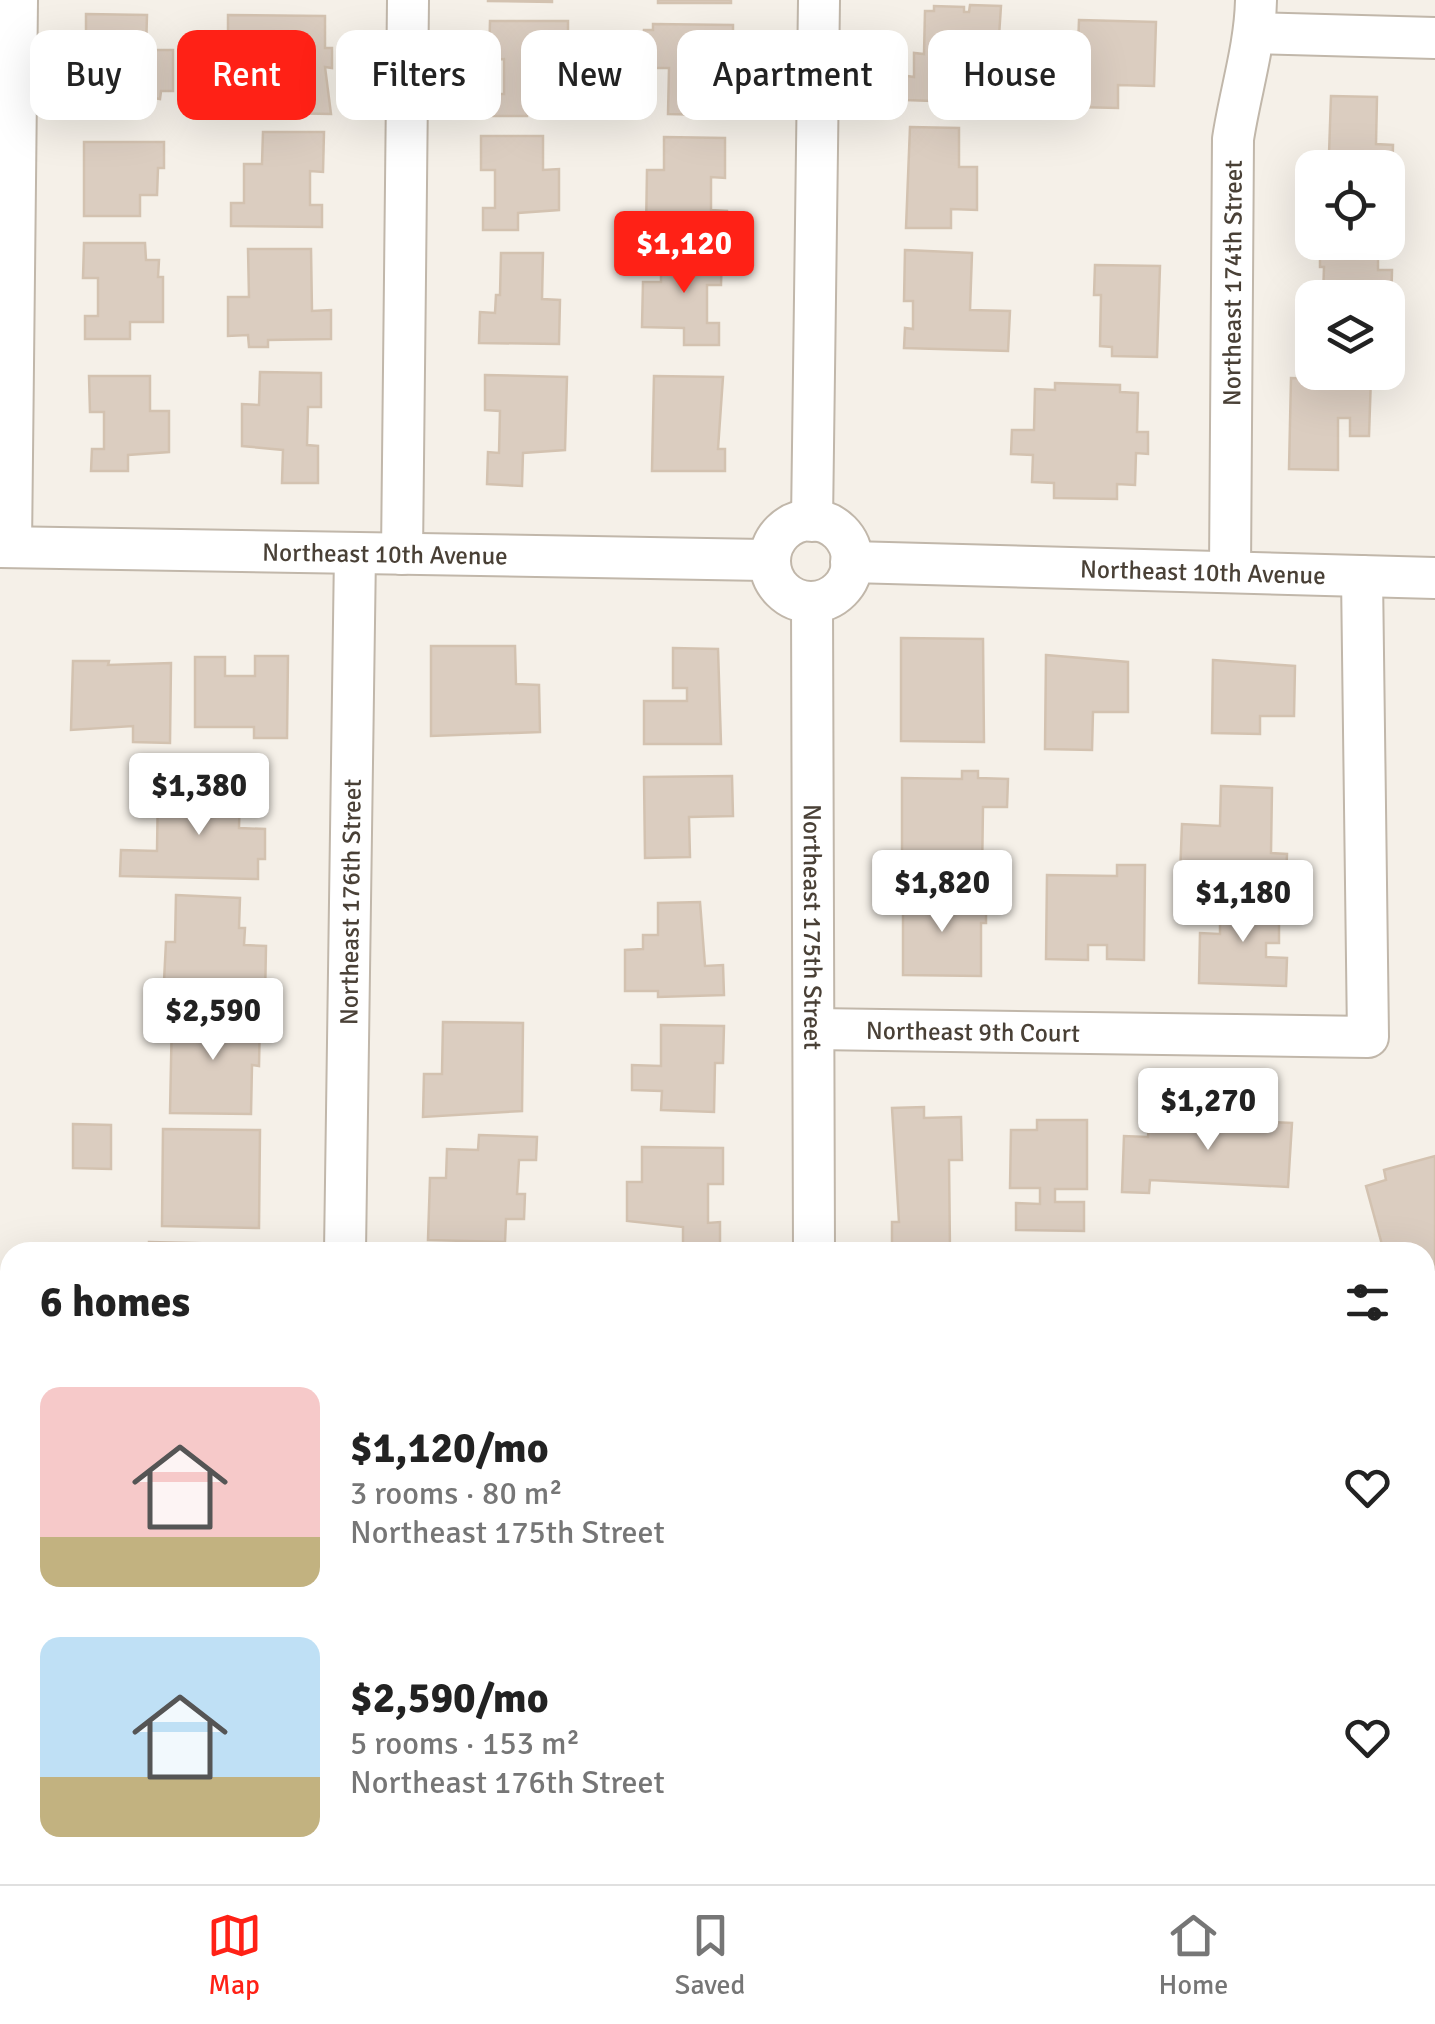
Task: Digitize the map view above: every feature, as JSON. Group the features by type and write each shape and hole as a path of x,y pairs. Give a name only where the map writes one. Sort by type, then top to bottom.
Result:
{"street":[{"path":"6,547 17,0"},
{"path":"402,554 408,0"},
{"path":"812,521 819,0"},
{"path":"1256,16 1435,38"},
{"name":"Northeast 174th Street","path":"1230,571 1233,140 1256,16"},
{"path":"812,521 832,526 843,536 851,562 843,586 834,595 812,602 785,593 771,572 770,560 780,534 792,525 812,521"},
{"name":"Northeast 10th Avenue","path":"6,547 770,560"},
{"name":"Northeast 176th Street","path":"345,1242 355,553"},
{"name":"Northeast 10th Avenue","path":"851,562 1435,578"},
{"name":"Northeast 9th Court","path":"815,1029 1368,1037 1362,576"},
{"name":"Northeast 175th Street","path":"812,602 814,1242"}],"building":[{"path":"488,0 552,2 488,1"},
{"path":"731,0 731,3 658,3"},
{"path":"970,5 1001,6 999,30 928,30 928,101 908,100 908,76 914,77 914,53 924,54 925,11 934,11 934,6 964,7 964,12 969,12"},
{"path":"86,14 147,15 147,30 86,30"},
{"path":"228,15 325,16 325,48 332,48 332,68 325,67 331,114 316,114 316,30 228,30"},
{"path":"1079,20 1156,22 1154,86 1118,85 1118,108 1091,107 1091,30 1079,30"},
{"path":"490,21 568,21 568,30 521,30 521,116 501,116 501,30 490,30"},
{"path":"653,24 733,25 733,30 677,30 677,114 668,114 669,68 657,68 657,30 653,30"},
{"path":"157,50 173,50 173,91 161,91 160,99"},
{"path":"1331,96 1377,97 1376,144 1393,145 1393,150 1329,150"},
{"path":"910,127 959,128 959,167 977,167 977,210 951,209 951,228 906,228"},
{"path":"263,132 324,132 323,172 310,171 310,205 322,205 322,227 231,226 231,203 244,203 244,164 262,164"},
{"path":"481,136 543,136 543,170 559,169 559,210 518,213 518,230 483,230 483,208 495,208 495,170 481,170"},
{"path":"664,137 725,138 725,178 711,177 711,210 727,211 727,232 646,231 647,170 664,170"},
{"path":"84,142 164,142 164,168 158,168 157,195 140,195 140,216 84,216"},
{"path":"84,243 145,243 146,260 159,260 158,277 163,277 163,322 130,322 130,339 85,339 85,316 98,316 98,278 83,278"},
{"path":"248,249 311,249 312,311 331,310 331,339 268,340 268,347 249,347 248,335 228,336 228,297 249,297"},
{"path":"905,250 972,253 970,310 1010,311 1008,351 904,348 905,328 913,329 913,301 904,301"},
{"path":"661,251 722,252 721,285 707,285 707,323 719,323 719,345 684,345 684,328 642,327 643,282 661,282"},
{"path":"501,253 543,253 542,299 560,300 559,344 479,343 480,312 495,313 496,295 500,295"},
{"path":"1320,260 1378,260 1378,270 1392,270 1392,280 1324,280 1324,267 1320,267"},
{"path":"1095,265 1160,266 1157,357 1112,356 1112,347 1100,346 1101,295 1094,295"},
{"path":"260,372 321,373 321,407 308,407 307,445 318,446 318,483 282,483 283,450 242,446 242,404 259,405"},
{"path":"485,375 567,377 565,450 523,453 522,486 487,484 488,452 499,453 500,411 485,410"},
{"path":"89,376 150,376 150,411 169,411 169,452 128,455 128,471 91,471 92,449 104,449 104,412 90,412"},
{"path":"654,376 723,377 718,449 725,449 725,471 652,471"},
{"path":"1291,378 1295,378 1295,390 1371,390 1369,436 1350,436 1350,418 1338,418 1338,470 1289,469"},
{"path":"1055,383 1120,385 1120,392 1138,393 1137,432 1148,432 1148,454 1136,453 1135,485 1117,484 1117,499 1054,498 1054,483 1032,482 1033,455 1011,454 1012,430 1034,430 1035,389 1055,390"},
{"path":"901,638 983,639 984,742 901,741"},
{"path":"431,646 515,646 516,684 539,685 540,732 431,736"},
{"path":"673,648 718,649 721,744 644,744 644,701 687,701 687,688 673,688"},
{"path":"1046,655 1128,662 1128,712 1093,712 1092,750 1045,749"},
{"path":"255,656 288,656 287,738 254,738 254,727 195,727 195,657 225,657 225,676 255,676"},
{"path":"1213,660 1295,666 1294,716 1260,716 1260,734 1212,733"},
{"path":"73,661 109,661 108,665 171,663 170,743 133,742 133,726 71,730"},
{"path":"962,771 978,771 978,778 1008,779 1007,807 983,807 982,873 902,873 902,778 962,779"},
{"path":"732,776 733,816 689,817 690,857 645,858 644,777"},
{"path":"1221,786 1272,788 1271,853 1287,854 1286,879 1180,876 1182,824 1220,826"},
{"path":"158,787 240,789 239,828 265,829 265,859 258,859 258,879 120,876 121,850 157,851"},
{"path":"1117,865 1145,865 1144,960 1107,959 1107,945 1088,945 1088,960 1046,959 1047,875 1117,876"},
{"path":"903,892 969,892 969,909 986,908 986,923 981,923 981,976 903,975"},
{"path":"176,895 240,898 239,928 245,928 244,945 266,946 265,999 178,996 178,981 164,981 166,942 175,942"},
{"path":"1220,897 1279,898 1279,943 1266,943 1266,957 1287,958 1286,986 1199,983 1200,933 1220,934"},
{"path":"700,902 705,966 723,965 724,995 658,997 658,991 625,991 625,950 643,949 643,935 658,935 658,903"},
{"path":"172,1014 260,1016 259,1066 252,1065 251,1114 170,1113"},
{"path":"443,1022 523,1023 522,1111 423,1117 424,1074 442,1074"},
{"path":"661,1025 724,1026 723,1063 715,1063 714,1112 661,1110 662,1091 632,1090 632,1065 661,1066"},
{"path":"924,1107 924,1118 961,1117 962,1160 949,1160 950,1242 892,1242 892,1222 899,1222 892,1108"},
{"path":"1149,1117 1292,1123 1288,1187 1150,1180 1149,1193 1122,1192 1124,1136 1148,1137"},
{"path":"1037,1120 1087,1120 1087,1189 1055,1189 1055,1202 1084,1202 1084,1231 1016,1230 1016,1203 1040,1204 1040,1188 1010,1188 1011,1130 1037,1130"},
{"path":"73,1124 111,1125 111,1169 73,1168"},
{"path":"163,1129 260,1130 259,1228 162,1226"},
{"path":"479,1135 537,1137 536,1160 519,1160 517,1194 525,1194 524,1219 506,1219 505,1242 428,1240 430,1178 446,1178 447,1149 478,1150"},
{"path":"642,1147 723,1148 723,1184 708,1184 708,1223 720,1222 720,1242 683,1242 683,1227 627,1221 627,1182 642,1182"},
{"path":"1435,1156 1435,1242 1381,1242 1366,1186 1386,1180 1384,1170"}]}
